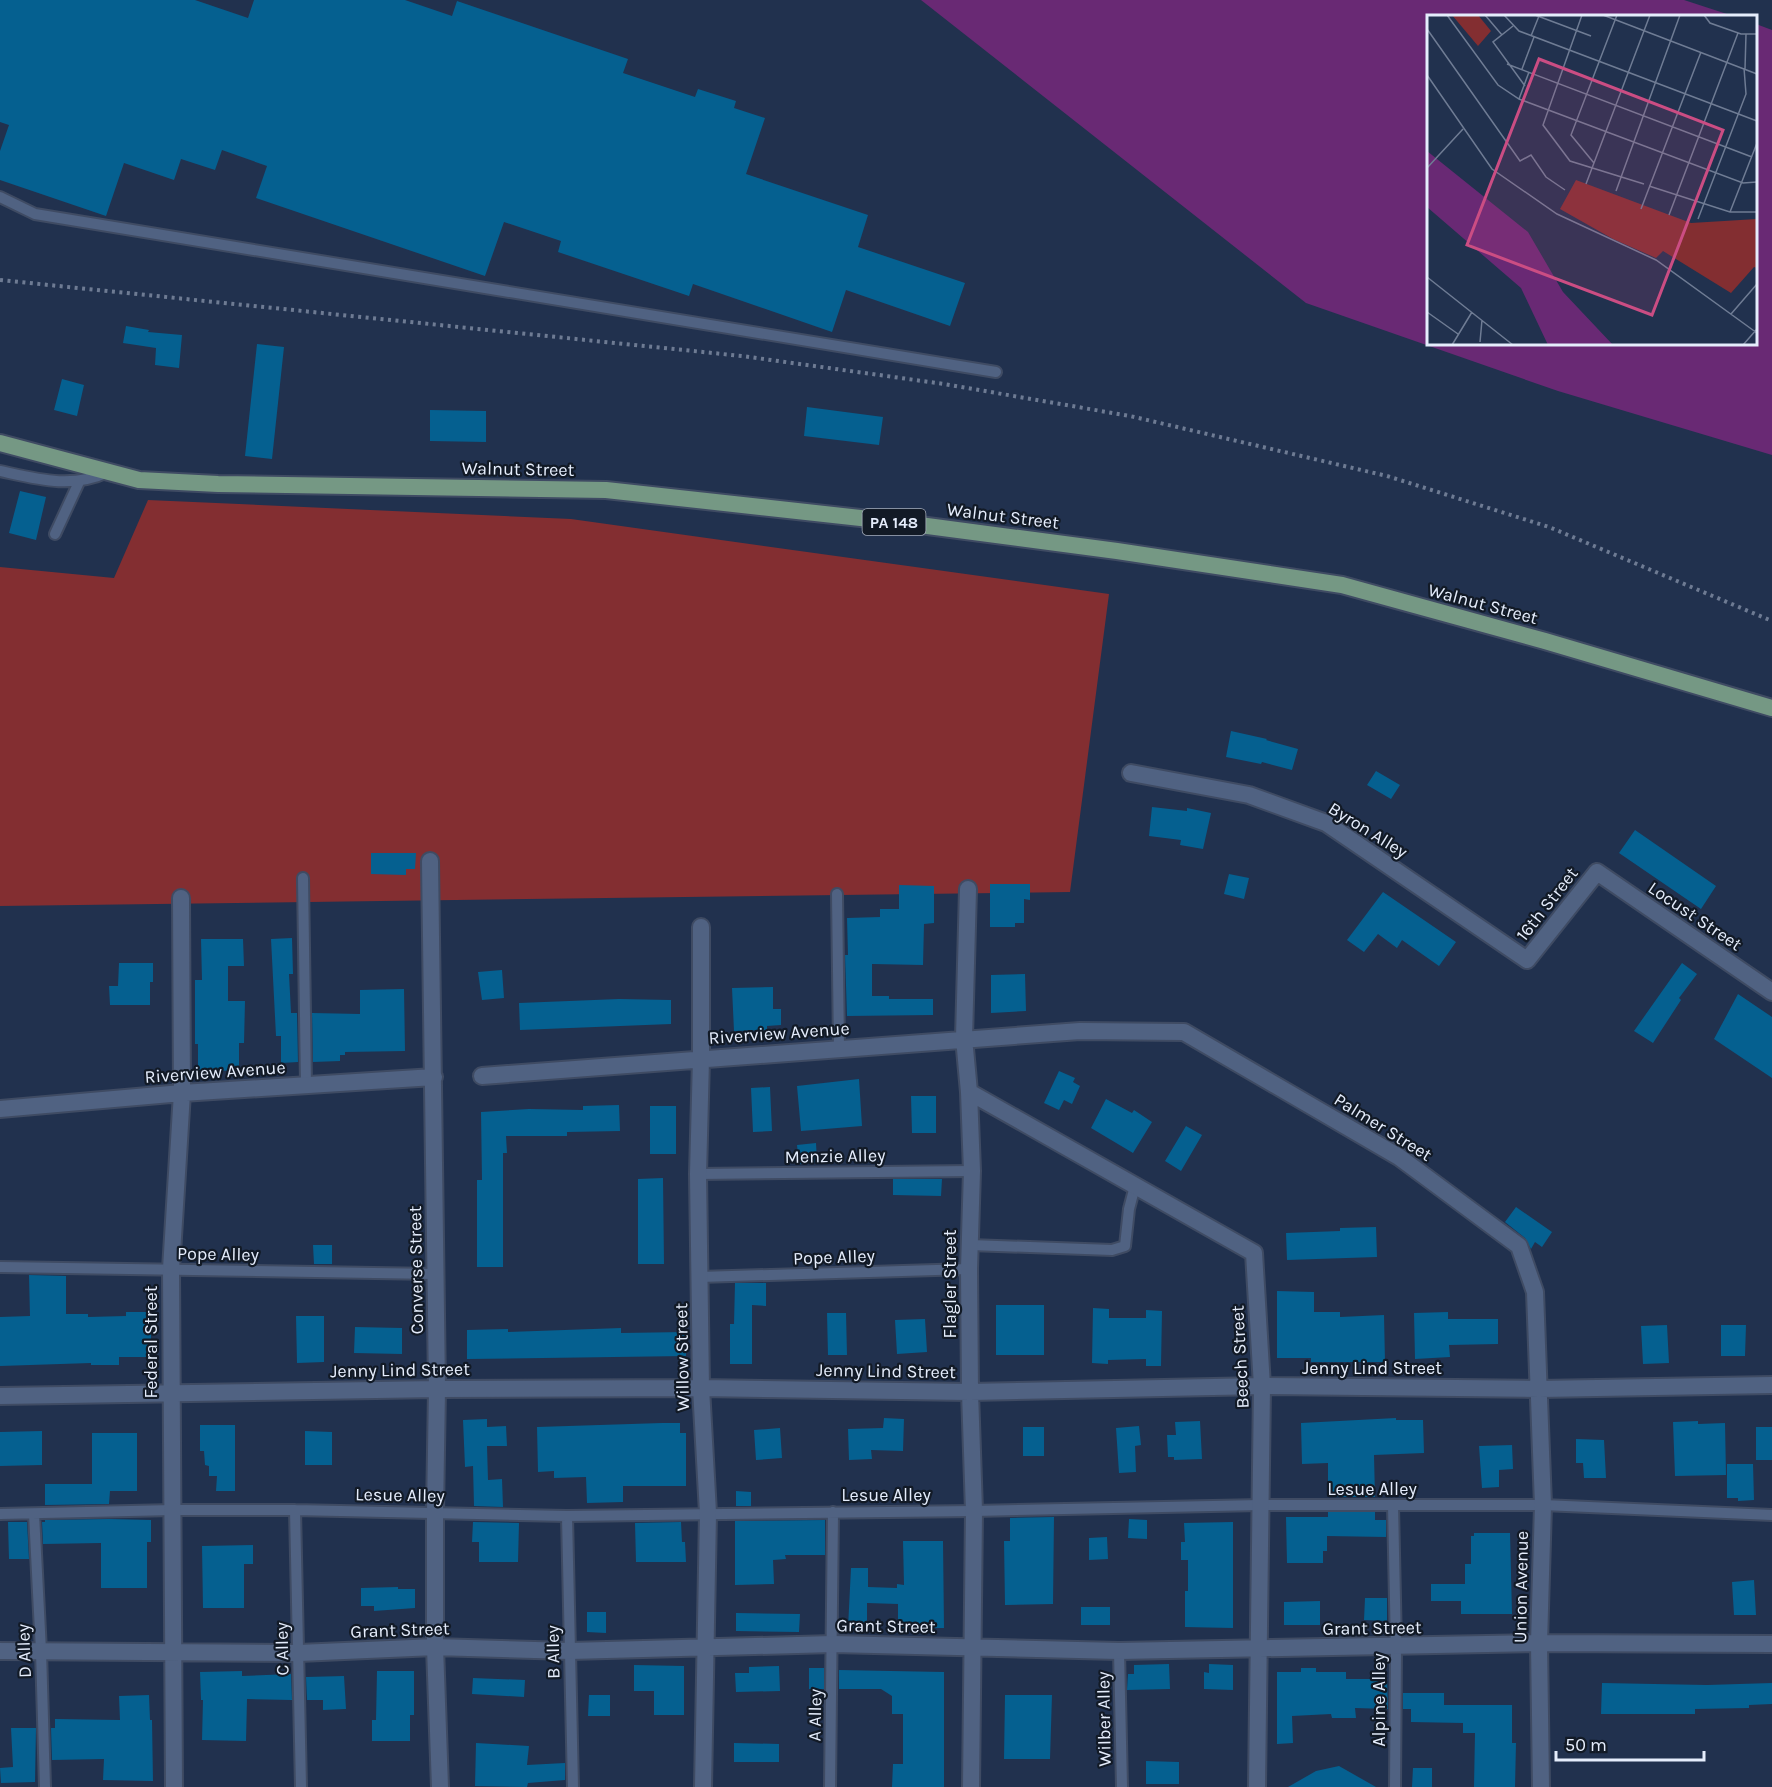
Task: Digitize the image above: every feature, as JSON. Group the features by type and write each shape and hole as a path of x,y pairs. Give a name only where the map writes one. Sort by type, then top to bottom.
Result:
{"main road":[{"name":"Walnut Street","path":"0,443 139,480 218,484 606,490 897,522 1117,551 1342,585 1545,641 1772,708"}],"street":[{"name":"Byron Alley","path":"1131,773 1249,795 1326,823 1527,960"},
{"name":"Converse Street","path":"430,861 437,1389 435,1647 440,1787"},
{"name":"16th Street","path":"1527,960 1596,872"},
{"name":"Locust Street","path":"1596,872 1772,992"},
{"name":"Flagler Street","path":"968,890 964,1038 972,1171 969,1245 974,1511 971,1787"},
{"name":"Federal Street","path":"174,1787 171,1269 182,1093 181,898"},
{"name":"Willow Street","path":"701,927 699,1277 701,1388 708,1513 703,1787"},
{"name":"Riverview Avenue","path":"482,1076 1080,1031"},
{"name":"Palmer Street","path":"1080,1031 1184,1032 1399,1157 1519,1246 1535,1292 1539,1389"},
{"name":"Riverview Avenue","path":"0,1109 182,1093 434,1077"},
{"name":"Beech Street","path":"969,1092 1254,1253 1262,1386 1257,1787"},
{"name":"Jenny Lind Street","path":"0,1396 437,1389 701,1388 970,1392 1262,1386 1539,1389 1772,1385"},
{"name":"Union Avenue","path":"1539,1389 1543,1505 1539,1643 1541,1787"},
{"name":"Grant Street","path":"0,1651 299,1653 435,1647 570,1651 833,1644 1119,1651 1539,1643 1772,1644"}],"lane":[{"path":"0,197 35,214 996,372"},
{"path":"0,471 48,481 79,482 94,479 108,472"},
{"path":"56,534 79,482"},
{"path":"303,878 306,1085"},
{"path":"837,894 838,1048"},
{"name":"Menzie Alley","path":"698,1174 972,1171"},
{"path":"969,1245 1112,1250 1125,1246 1129,1209 1136,1186"},
{"name":"Pope Alley","path":"0,1267 435,1274"},
{"name":"Pope Alley","path":"699,1277 969,1269"},
{"name":"Lesue Alley","path":"0,1514 295,1510 567,1516 1261,1505 1543,1505 1772,1515"},
{"name":"Alpine Alley","path":"1393,1505 1396,1647 1395,1787"},
{"name":"C Alley","path":"295,1510 301,1787"},
{"name":"A Alley","path":"830,1787 833,1512"},
{"name":"D Alley","path":"34,1514 45,1787"},
{"name":"B Alley","path":"567,1516 573,1787"},
{"name":"Wilber Alley","path":"1119,1651 1122,1787"}],"path":[{"path":"0,280 742,356 944,384 1130,416 1387,476 1539,524 1772,621"}],"shaded area":[{"path":"921,0 1684,0 1730,15 1427,15 1427,345 1757,345 1757,24 1772,30 1772,455 1558,391 1306,303"},
{"path":"148,500 571,519 1109,594 1070,892 0,906 0,567 114,578"}],"building":[{"path":"0,0 195,0 248,18 254,0 405,0 452,16 457,1 628,59 623,73 695,97 698,89 736,101 734,108 765,118 746,174 868,215 858,247 965,283 950,326 846,290 832,332 693,284 689,296 558,252 561,241 504,222 485,276 256,198 267,166 222,150 215,170 181,159 174,180 124,163 106,216 0,180 0,151 9,125 0,122"},
{"path":"126,326 149,330 148,332 182,335 179,368 155,365 156,348 123,343"},
{"path":"257,344 284,347 272,459 245,456"},
{"path":"62,379 84,385 77,416 54,410"},
{"path":"807,407 883,417 879,445 804,436"},
{"path":"430,410 486,411 486,442 430,441"},
{"path":"20,491 46,497 36,540 9,533"},
{"path":"1231,731 1298,749 1292,770 1262,762 1261,764 1226,757"},
{"path":"1376,771 1400,785 1391,799 1367,785"},
{"path":"1152,807 1187,811 1187,808 1211,813 1203,849 1180,845 1181,840 1149,836"},
{"path":"1635,830 1716,886 1701,909 1619,853"},
{"path":"371,853 416,853 415,869 406,869 406,875 371,874"},
{"path":"1229,874 1249,878 1244,899 1224,894"},
{"path":"990,884 1030,884 1030,900 1024,899 1024,923 1015,923 1015,927 990,927"},
{"path":"899,885 934,886 934,923 924,924 923,965 872,964 872,996 889,996 889,999 933,999 933,1015 847,1016 845,955 848,955 847,918 880,917 880,909 899,909"},
{"path":"1383,892 1456,942 1439,966 1402,940 1397,948 1378,934 1364,952 1347,940"},
{"path":"292,938 293,974 289,974 291,1013 297,1013 298,1062 281,1063 281,1036 276,1036 271,939"},
{"path":"201,939 243,939 244,966 228,966 228,1001 245,1001 244,1043 239,1043 239,1071 198,1070 198,1044 195,1044 195,980 202,980"},
{"path":"119,963 153,963 150,1005 110,1005 109,986 118,986"},
{"path":"1682,963 1697,974 1679,998 1681,1000 1653,1043 1634,1031"},
{"path":"502,970 504,998 482,1000 478,972"},
{"path":"1025,974 1026,1011 991,1013 991,975"},
{"path":"773,987 773,1009 781,1009 781,1025 767,1026 767,1030 734,1031 732,988"},
{"path":"404,989 405,1051 345,1052 345,1055 340,1055 340,1061 313,1062 312,1013 360,1014 360,990"},
{"path":"1738,994 1772,1017 1772,1078 1714,1039"},
{"path":"619,999 671,1000 671,1024 520,1030 519,1003"},
{"path":"1059,1071 1075,1078 1073,1082 1080,1086 1072,1104 1064,1100 1059,1110 1044,1103"},
{"path":"859,1079 862,1126 801,1131 797,1086"},
{"path":"770,1087 772,1131 753,1132 751,1088"},
{"path":"911,1096 936,1096 936,1133 912,1133"},
{"path":"1106,1099 1132,1113 1134,1110 1152,1122 1133,1153 1091,1128"},
{"path":"619,1105 620,1131 567,1132 567,1136 506,1136 507,1153 503,1153 503,1267 477,1267 477,1180 482,1180 481,1112 529,1109 583,1110 583,1106"},
{"path":"650,1106 676,1106 676,1154 650,1154"},
{"path":"1186,1126 1202,1135 1181,1171 1165,1161"},
{"path":"816,1143 817,1162 799,1164 797,1145"},
{"path":"663,1178 664,1264 638,1264 638,1179"},
{"path":"893,1179 942,1179 941,1196 893,1195"},
{"path":"1516,1207 1552,1232 1542,1247 1535,1242 1531,1249 1525,1238 1505,1222"},
{"path":"1376,1227 1377,1257 1287,1260 1286,1233"},
{"path":"313,1245 332,1245 332,1264 314,1264"},
{"path":"29,1275 66,1276 66,1314 88,1314 88,1317 126,1316 126,1312 151,1312 151,1357 119,1357 119,1365 91,1365 91,1363 0,1366 0,1317 30,1316"},
{"path":"735,1283 766,1283 766,1306 752,1305 752,1364 730,1364 730,1324 734,1324"},
{"path":"1277,1291 1314,1292 1314,1312 1340,1312 1340,1317 1384,1315 1385,1362 1311,1362 1311,1358 1277,1358"},
{"path":"996,1305 1044,1305 1044,1355 996,1355"},
{"path":"1093,1308 1109,1309 1109,1318 1146,1318 1146,1310 1162,1311 1161,1366 1146,1366 1146,1359 1108,1360 1108,1364 1092,1363"},
{"path":"1448,1312 1448,1319 1498,1319 1498,1344 1449,1345 1450,1357 1415,1359 1414,1313"},
{"path":"827,1313 846,1313 847,1355 828,1355"},
{"path":"296,1316 324,1316 324,1362 297,1363"},
{"path":"925,1319 927,1352 897,1354 895,1320"},
{"path":"1667,1325 1669,1363 1643,1364 1641,1326"},
{"path":"1721,1325 1746,1325 1745,1356 1721,1356"},
{"path":"355,1327 402,1328 402,1354 354,1353"},
{"path":"621,1328 621,1333 686,1332 686,1356 467,1359 467,1330 508,1329 508,1332"},
{"path":"884,1418 904,1419 903,1451 871,1450 872,1459 849,1460 848,1429 883,1428"},
{"path":"1396,1418 1396,1420 1423,1420 1424,1453 1374,1455 1375,1497 1328,1497 1328,1463 1302,1464 1301,1423"},
{"path":"487,1419 487,1427 506,1426 507,1446 487,1446 488,1480 502,1479 503,1507 474,1506 473,1466 465,1467 463,1420"},
{"path":"1200,1421 1202,1459 1174,1460 1174,1457 1168,1457 1167,1435 1176,1435 1175,1422"},
{"path":"1698,1421 1698,1424 1725,1423 1726,1475 1675,1476 1673,1422"},
{"path":"680,1423 680,1433 686,1433 686,1486 623,1486 623,1502 587,1503 586,1477 554,1478 554,1471 538,1472 537,1427"},
{"path":"200,1425 235,1425 235,1491 216,1491 217,1476 209,1476 209,1466 205,1465 204,1451 200,1451"},
{"path":"1139,1426 1141,1445 1135,1446 1136,1472 1119,1473 1116,1428"},
{"path":"1023,1427 1044,1427 1044,1456 1023,1456"},
{"path":"1756,1427 1772,1427 1772,1460 1756,1460"},
{"path":"780,1428 782,1458 756,1460 754,1430"},
{"path":"42,1431 42,1465 0,1466 0,1432"},
{"path":"305,1431 332,1432 332,1465 305,1465"},
{"path":"92,1433 137,1433 137,1491 110,1491 109,1504 45,1505 45,1484 92,1484"},
{"path":"1576,1439 1604,1440 1606,1478 1584,1478 1583,1463 1576,1463"},
{"path":"1512,1445 1513,1469 1499,1470 1499,1487 1482,1488 1479,1446"},
{"path":"1727,1464 1753,1464 1754,1500 1738,1501 1738,1498 1727,1498"},
{"path":"736,1491 751,1492 751,1506 736,1506"},
{"path":"1328,1512 1375,1512 1375,1520 1386,1520 1386,1537 1327,1536 1327,1551 1323,1551 1323,1563 1287,1563 1286,1517 1328,1517"},
{"path":"1054,1517 1053,1604 1005,1605 1004,1541 1010,1541 1010,1518"},
{"path":"1129,1519 1147,1520 1147,1539 1128,1538"},
{"path":"45,1520 151,1520 151,1542 147,1542 147,1588 101,1588 101,1543 43,1544 42,1522"},
{"path":"825,1520 825,1555 785,1555 786,1559 773,1560 774,1584 735,1585 735,1521"},
{"path":"8,1522 27,1522 29,1559 9,1559"},
{"path":"473,1522 519,1523 518,1562 479,1562 479,1542 472,1542"},
{"path":"681,1522 686,1562 636,1562 635,1523"},
{"path":"1233,1522 1233,1628 1185,1627 1188,1560 1181,1560 1181,1542 1185,1542 1184,1523"},
{"path":"1474,1533 1510,1533 1512,1614 1461,1614 1461,1601 1431,1601 1431,1584 1465,1584 1465,1564 1471,1564 1471,1536 1474,1536"},
{"path":"1107,1537 1108,1559 1089,1560 1089,1538"},
{"path":"903,1541 943,1541 944,1628 898,1628 898,1604 867,1603 867,1628 848,1628 851,1568 868,1568 868,1587 897,1588 897,1584 904,1585"},
{"path":"253,1545 253,1564 244,1564 244,1608 203,1608 202,1546"},
{"path":"1754,1580 1756,1615 1734,1615 1732,1582"},
{"path":"398,1587 398,1589 415,1589 415,1608 374,1611 374,1606 361,1606 361,1588"},
{"path":"1365,1598 1387,1598 1387,1621 1364,1620"},
{"path":"1320,1601 1320,1625 1284,1625 1284,1602"},
{"path":"1081,1607 1110,1607 1110,1625 1081,1625"},
{"path":"587,1612 606,1612 606,1633 587,1632"},
{"path":"736,1613 800,1614 799,1632 736,1631"},
{"path":"1169,1664 1170,1689 1127,1690 1128,1674 1134,1674 1134,1665"},
{"path":"1209,1664 1233,1665 1233,1690 1204,1689 1204,1672 1209,1673"},
{"path":"634,1665 684,1666 684,1715 654,1715 654,1691 634,1691"},
{"path":"779,1666 780,1691 736,1692 735,1673 749,1673 749,1667"},
{"path":"809,1668 824,1668 824,1689 809,1689"},
{"path":"1301,1668 1316,1668 1316,1672 1346,1672 1346,1679 1387,1679 1388,1709 1355,1708 1356,1718 1332,1718 1331,1714 1292,1716 1293,1743 1277,1744 1277,1672 1301,1672"},
{"path":"839,1670 944,1672 944,1787 892,1787 893,1764 903,1764 903,1714 892,1714 892,1696 881,1689 839,1689"},
{"path":"242,1671 242,1676 291,1674 292,1700 247,1699 246,1741 202,1740 203,1700 201,1700 200,1672"},
{"path":"377,1671 414,1671 414,1715 410,1715 410,1741 372,1741 372,1720 376,1720"},
{"path":"344,1676 346,1709 323,1710 323,1700 307,1700 306,1677"},
{"path":"473,1678 525,1680 524,1697 472,1694"},
{"path":"1602,1683 1707,1685 1772,1683 1772,1704 1749,1705 1749,1708 1695,1709 1695,1714 1601,1714"},
{"path":"1403,1693 1444,1693 1444,1705 1512,1705 1512,1743 1516,1743 1515,1787 1474,1787 1475,1733 1463,1733 1463,1723 1411,1722 1411,1709 1403,1709"},
{"path":"149,1695 150,1720 152,1720 153,1781 103,1780 104,1759 52,1760 51,1728 55,1728 55,1719 120,1720 119,1696"},
{"path":"589,1695 610,1695 610,1716 588,1716"},
{"path":"1005,1695 1052,1695 1050,1759 1004,1759"},
{"path":"11,1728 36,1728 35,1782 1,1783 0,1768 13,1767"},
{"path":"476,1743 529,1746 527,1765 565,1763 565,1780 528,1783 527,1787 475,1786"},
{"path":"734,1743 779,1744 779,1762 734,1762"},
{"path":"1146,1761 1179,1762 1179,1784 1146,1784"},
{"path":"1339,1766 1376,1787 1288,1787 1316,1771"},
{"path":"1413,1768 1432,1768 1432,1787 1412,1787"}]}
